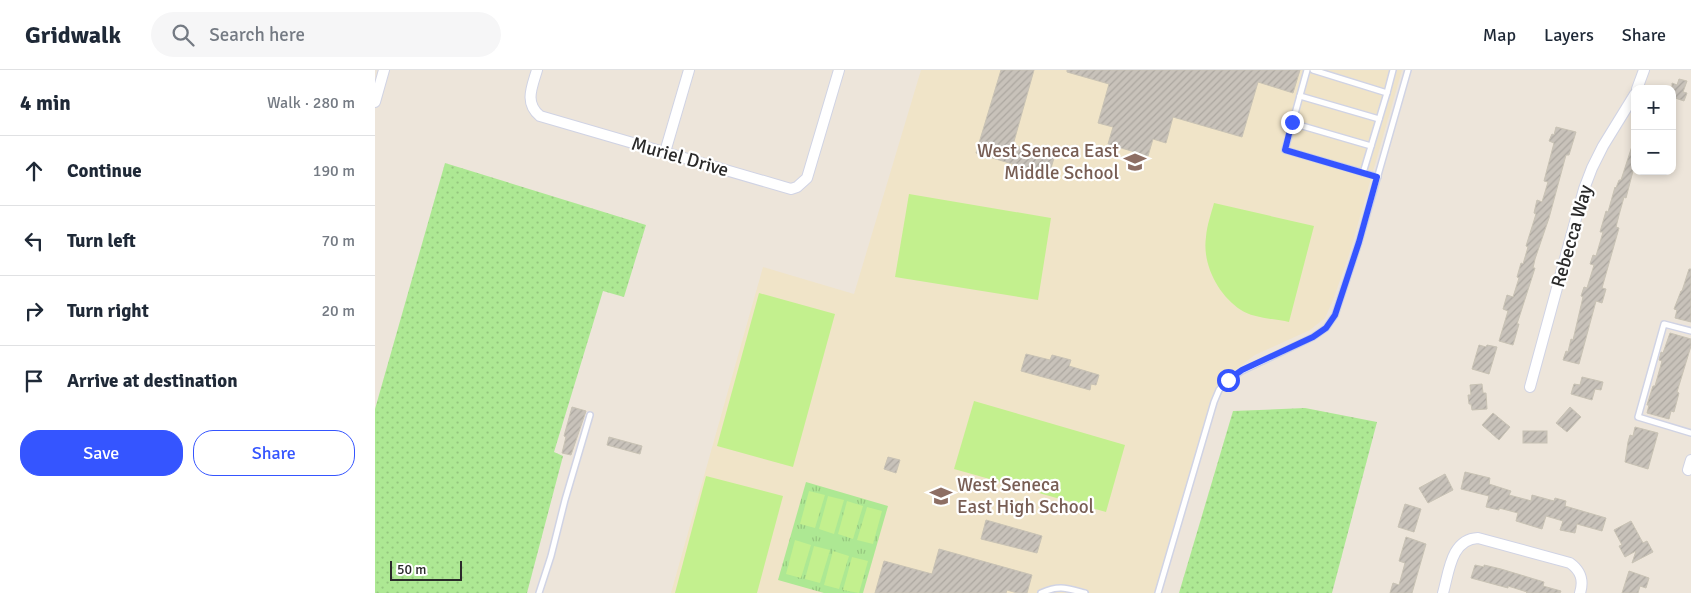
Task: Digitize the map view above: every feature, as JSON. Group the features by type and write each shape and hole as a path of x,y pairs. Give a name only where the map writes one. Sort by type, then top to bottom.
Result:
{"street":[{"path":"375,102 384,70"},
{"name":"Muriel Drive","path":"537,70 529,98 531,106 540,116 787,188 797,188 807,178 839,70"},
{"path":"665,152 689,70"},
{"path":"1638,85 1644,70"},
{"name":"Rebecca Way","path":"1530,387 1584,189 1603,146 1631,100"},
{"path":"1443,593 1455,551 1465,541 1478,538 1570,563 1580,573 1582,581 1580,593"}],"lane":[{"path":"1307,70 1285,150 1377,177"},
{"path":"1313,70 1387,93"},
{"path":"1363,173 1393,70"},
{"path":"1157,593 1219,390 1228,380 1242,370 1313,337 1326,328 1335,315 1359,242 1407,70"},
{"path":"1300,96 1379,118"},
{"path":"1292,122 1371,146"},
{"path":"1691,330 1664,324 1638,417 1691,433"},
{"path":"539,593 590,415"},
{"path":"1041,593 1054,587 1063,587 1085,593"}],"shaded area":[{"path":"921,70 1402,70 1349,255 1325,318 1310,330 1255,355 1233,371 1212,398 1155,593 671,593 763,267 854,294"}],"green space":[{"path":"445,163 646,225 624,297 603,291 554,452 563,456 527,593 375,593 375,409"},
{"path":"909,194 1051,218 1038,300 895,277"},
{"path":"1214,203 1314,226 1289,322 1246,313 1225,296 1213,278 1205,247 1207,228"},
{"path":"759,293 835,314 793,467 717,446"},
{"path":"974,401 1125,445 1106,512 954,469"},
{"path":"1305,408 1377,422 1332,593 1179,593 1233,411"},
{"path":"706,476 783,496 757,593 675,593"},
{"path":"806,482 888,506 863,593 824,593 778,580"},
{"path":"809,491 825,495 815,528 800,524"},
{"path":"828,496 844,500 834,534 819,529"},
{"path":"847,501 863,506 853,539 838,534"},
{"path":"867,507 882,511 873,544 857,540"},
{"path":"795,540 811,545 801,578 786,574"},
{"path":"814,546 830,550 820,583 805,579"},
{"path":"833,551 849,556 839,589 824,585"},
{"path":"852,557 868,561 859,593 843,590"}],"building":[{"path":"1001,70 1034,70 1013,145 1054,158 1049,175 976,153"},
{"path":"1067,70 1300,70 1293,93 1258,82 1242,137 1173,117 1166,143 1153,139 1148,156 1108,144 1113,127 1098,123 1109,84 1067,72"},
{"path":"1679,79 1687,81 1683,92 1687,93 1684,101 1676,98 1676,85 1672,85 1672,83 1677,85"},
{"path":"1556,127 1576,132 1569,155 1566,155 1549,218 1535,259 1533,268 1535,268 1517,324 1519,324 1513,345 1499,341 1508,311 1503,309 1507,295 1513,297 1521,263 1523,264 1528,247 1526,246 1536,214 1534,213 1537,200 1542,202 1548,182 1544,181 1554,143 1549,141 1552,134 1554,135"},
{"path":"1631,149 1632,175 1616,227 1619,228 1602,288 1606,289 1602,303 1596,301 1579,364 1563,360 1566,351 1568,352 1571,339 1573,340 1583,297 1581,296 1584,287 1587,288 1594,265 1590,264 1593,255 1596,256 1603,232 1600,232 1606,211 1608,212 1615,187 1619,180 1621,180"},
{"path":"1689,269 1691,269 1691,322 1675,318 1677,310 1674,309"},
{"path":"1670,333 1691,339 1691,346 1677,392 1679,393 1674,412 1671,411 1669,419 1647,413 1649,405 1647,405 1662,361 1659,360 1661,352 1663,353"},
{"path":"1479,345 1497,347 1489,374 1472,369"},
{"path":"1026,354 1050,360 1052,355 1071,360 1069,366 1099,375 1096,385 1091,384 1090,390 1021,371"},
{"path":"1582,377 1603,382 1601,390 1595,389 1592,400 1571,394 1574,384 1580,385"},
{"path":"1482,384 1483,393 1486,393 1487,409 1472,410 1468,395 1471,395 1470,385"},
{"path":"572,407 586,411 571,455 562,453 566,437 564,436"},
{"path":"1570,407 1581,417 1567,432 1556,423"},
{"path":"1493,413 1510,427 1499,440 1482,425"},
{"path":"1635,427 1658,433 1648,469 1625,462 1630,435 1633,436"},
{"path":"1523,431 1547,431 1547,443 1523,443"},
{"path":"609,437 642,446 640,454 607,445"},
{"path":"888,457 900,460 896,473 884,469"},
{"path":"1465,472 1490,478 1489,484 1511,491 1509,495 1531,501 1532,495 1554,501 1555,498 1566,501 1565,506 1606,518 1602,531 1577,524 1575,533 1560,530 1563,521 1546,516 1542,529 1516,521 1518,513 1486,507 1489,496 1461,489"},
{"path":"1445,474 1453,490 1428,503 1419,488"},
{"path":"1405,504 1421,509 1414,532 1398,527"},
{"path":"986,520 1042,536 1037,553 981,539"},
{"path":"1631,521 1643,543 1647,541 1653,552 1632,563 1636,551 1625,557 1619,546 1622,545 1614,530"},
{"path":"1406,537 1426,544 1412,593 1390,593 1393,583 1399,585 1405,563 1399,561"},
{"path":"939,549 1032,575 1027,593 1007,590 1006,593 875,593 884,561 932,574"},
{"path":"1475,565 1501,569 1544,582 1543,586 1561,591 1560,593 1526,593 1508,586 1508,588 1471,578"},
{"path":"1629,571 1649,578 1646,588 1640,586 1638,593 1622,593"}],"place":[{"name":"West Seneca East Middle School","path":"1135,162"},
{"name":"West Seneca East High School","path":"941,496"}],"route":[{"path":"1228,380 1242,370 1313,337 1326,328 1335,315 1359,242 1377,177 1285,150 1292,122"}]}
